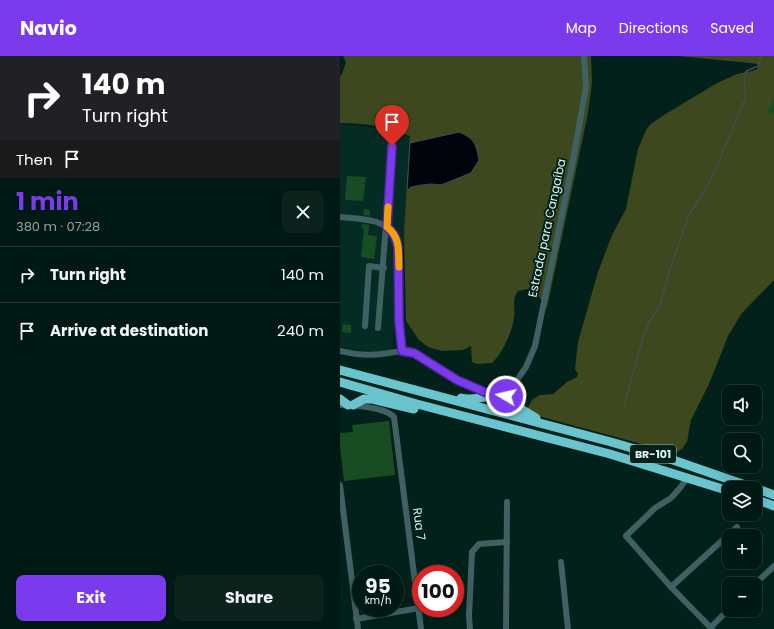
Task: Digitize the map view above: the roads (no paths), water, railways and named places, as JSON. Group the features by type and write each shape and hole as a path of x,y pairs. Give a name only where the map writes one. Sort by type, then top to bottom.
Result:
{"highway":[{"path":"340,370 550,425"},
{"path":"359,375 373,374 468,400 498,395 506,396 513,404 528,414 550,425"},
{"name":"BR-101","path":"340,382 481,421 610,454 722,489"},
{"path":"340,399 347,405 364,399 469,423 481,421"},
{"path":"513,404 514,416"},
{"path":"444,411 453,409 507,422 514,416"},
{"name":"BR-101","path":"550,425 673,460 734,481"},
{"name":"BR-101","path":"762,491 774,495"},
{"path":"762,502 774,506"}],"street":[{"name":"Estrada para Cangaíba","path":"506,396 526,367 535,346 573,160 586,87 584,56"},
{"path":"378,328 384,268 392,146"},
{"path":"340,217 377,222 387,227 396,237 398,247 399,322 402,351"},
{"path":"365,326 369,266 384,268"},
{"path":"367,291 382,292"},
{"path":"365,316 379,317"},
{"path":"340,351 368,356 402,351 414,353 457,380 494,396"},
{"name":"Rua 7","path":"347,405 386,411 394,417 413,565"},
{"path":"688,478 671,498 656,508 626,536 671,587 712,628 722,617"},
{"path":"340,485 358,629"},
{"path":"506,629 507,502"},
{"path":"671,587 737,527"},
{"path":"470,629 469,616 472,552 479,544 507,542"},
{"path":"561,562 568,629"},
{"path":"762,577 774,566"},
{"path":"356,619 412,609"},
{"name":"Rua 7","path":"419,617 421,629"}],"waterway":[{"path":"624,406 643,337 649,323 660,305 669,272 689,215 711,180 744,102 746,95 744,81 746,71 758,66 761,56"}]}
